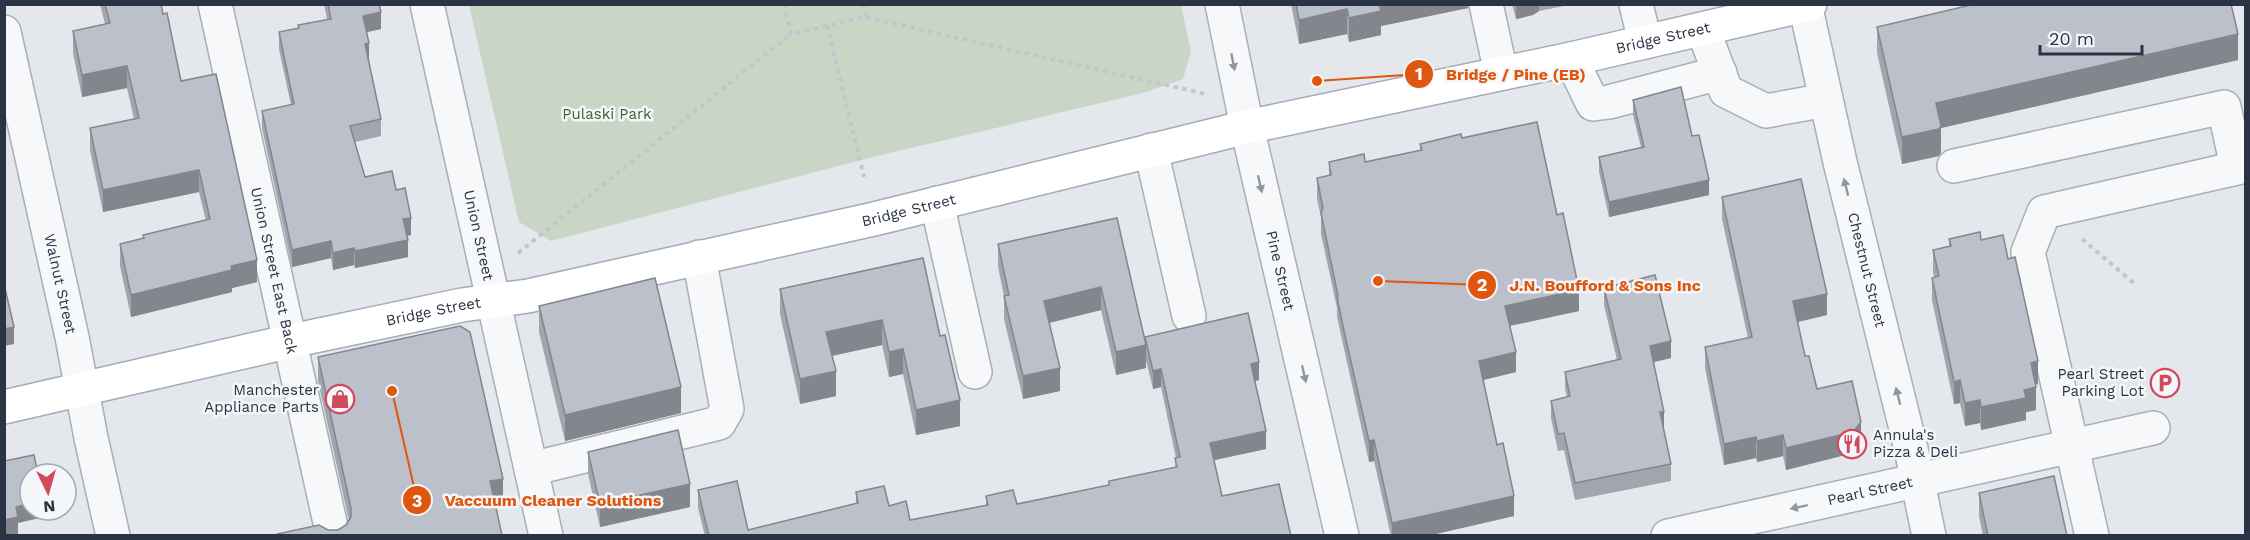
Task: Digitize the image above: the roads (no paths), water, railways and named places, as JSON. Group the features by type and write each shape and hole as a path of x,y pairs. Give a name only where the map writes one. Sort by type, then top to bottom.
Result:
{"main road":[{"name":"Bridge Street","path":"4,406 462,305 528,296 937,203 1247,126 1571,59 1807,5"}],"street":[{"name":"Union Street East Back","path":"215,4 333,536"},
{"name":"Union Street","path":"427,4 546,536"},
{"name":"Pine Street","path":"1222,4 1247,126 1341,536"},
{"path":"1486,4 1501,73"},
{"path":"1636,4 1646,42"},
{"name":"Chestnut Street","path":"1807,5 1826,100 1918,481 1929,536"},
{"path":"1703,29 1726,91 1766,111 1826,100"},
{"name":"Walnut Street","path":"4,32 72,337 113,536"},
{"path":"1571,59 1593,104 1609,102 1720,73"},
{"path":"1954,166 2224,107 2241,166 2044,212 2028,252 2092,536"},
{"path":"1151,150 1189,316"},
{"path":"937,203 975,372"},
{"path":"531,469 719,423 727,409 699,257"},
{"name":"Pearl Street","path":"1668,536 2153,428"}],"place":[{"name":"Bridge / Pine (EB)","path":"1317,81"},
{"name":"J.N. Boufford & Sons Inc","path":"1378,281"},
{"name":"Pearl Street Parking Lot","path":"2165,383"},
{"name":"Vaccuum Cleaner Solutions","path":"392,391"},
{"name":"Manchester Appliance Parts","path":"340,399"},
{"name":"Annula's Pizza & Deli","path":"1852,444"}],"park label":[{"name":"Pulaski Park","path":"607,114"}]}
